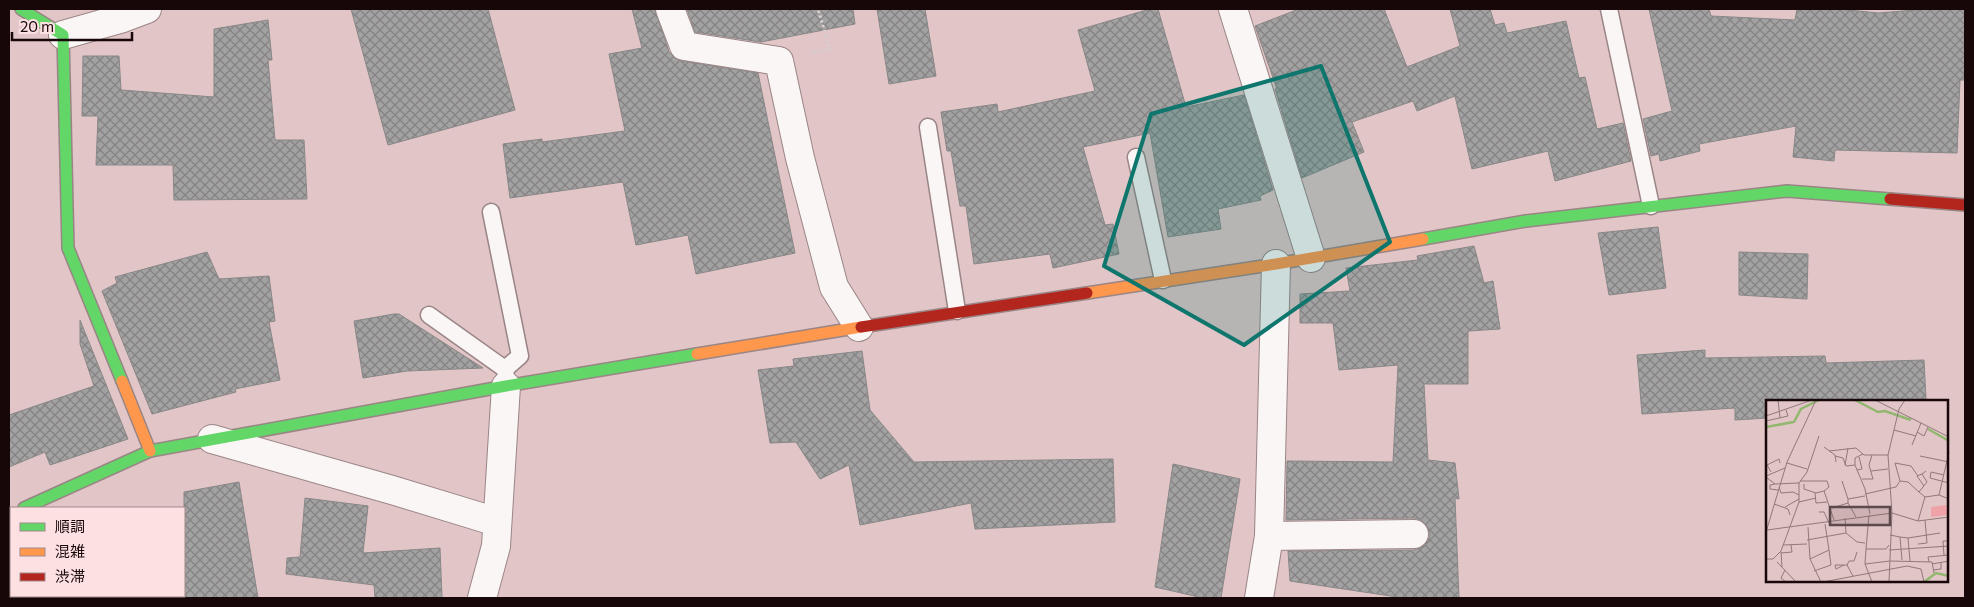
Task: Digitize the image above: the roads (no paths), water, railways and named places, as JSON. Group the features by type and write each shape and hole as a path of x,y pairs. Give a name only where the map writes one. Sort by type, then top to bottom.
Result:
{"street":[{"path":"21,9 63,34 123,18 147,9"},
{"path":"670,9 684,46 779,61 800,158 834,287 859,327"},
{"path":"1233,9 1312,258"},
{"path":"63,34 68,248 150,452"},
{"path":"26,507 150,452 506,377 859,327 1276,264 1526,221 1651,206 1787,190 1965,205"},
{"path":"1259,598 1269,536 1276,264"},
{"path":"482,598 496,546 506,377"},
{"path":"212,440 392,490 497,522"},
{"path":"1269,536 1414,534"}],"lane":[{"path":"1609,9 1651,206"},
{"path":"928,128 957,311"},
{"path":"1136,157 1163,280"},
{"path":"429,315 506,377 520,356 490,212"}]}
